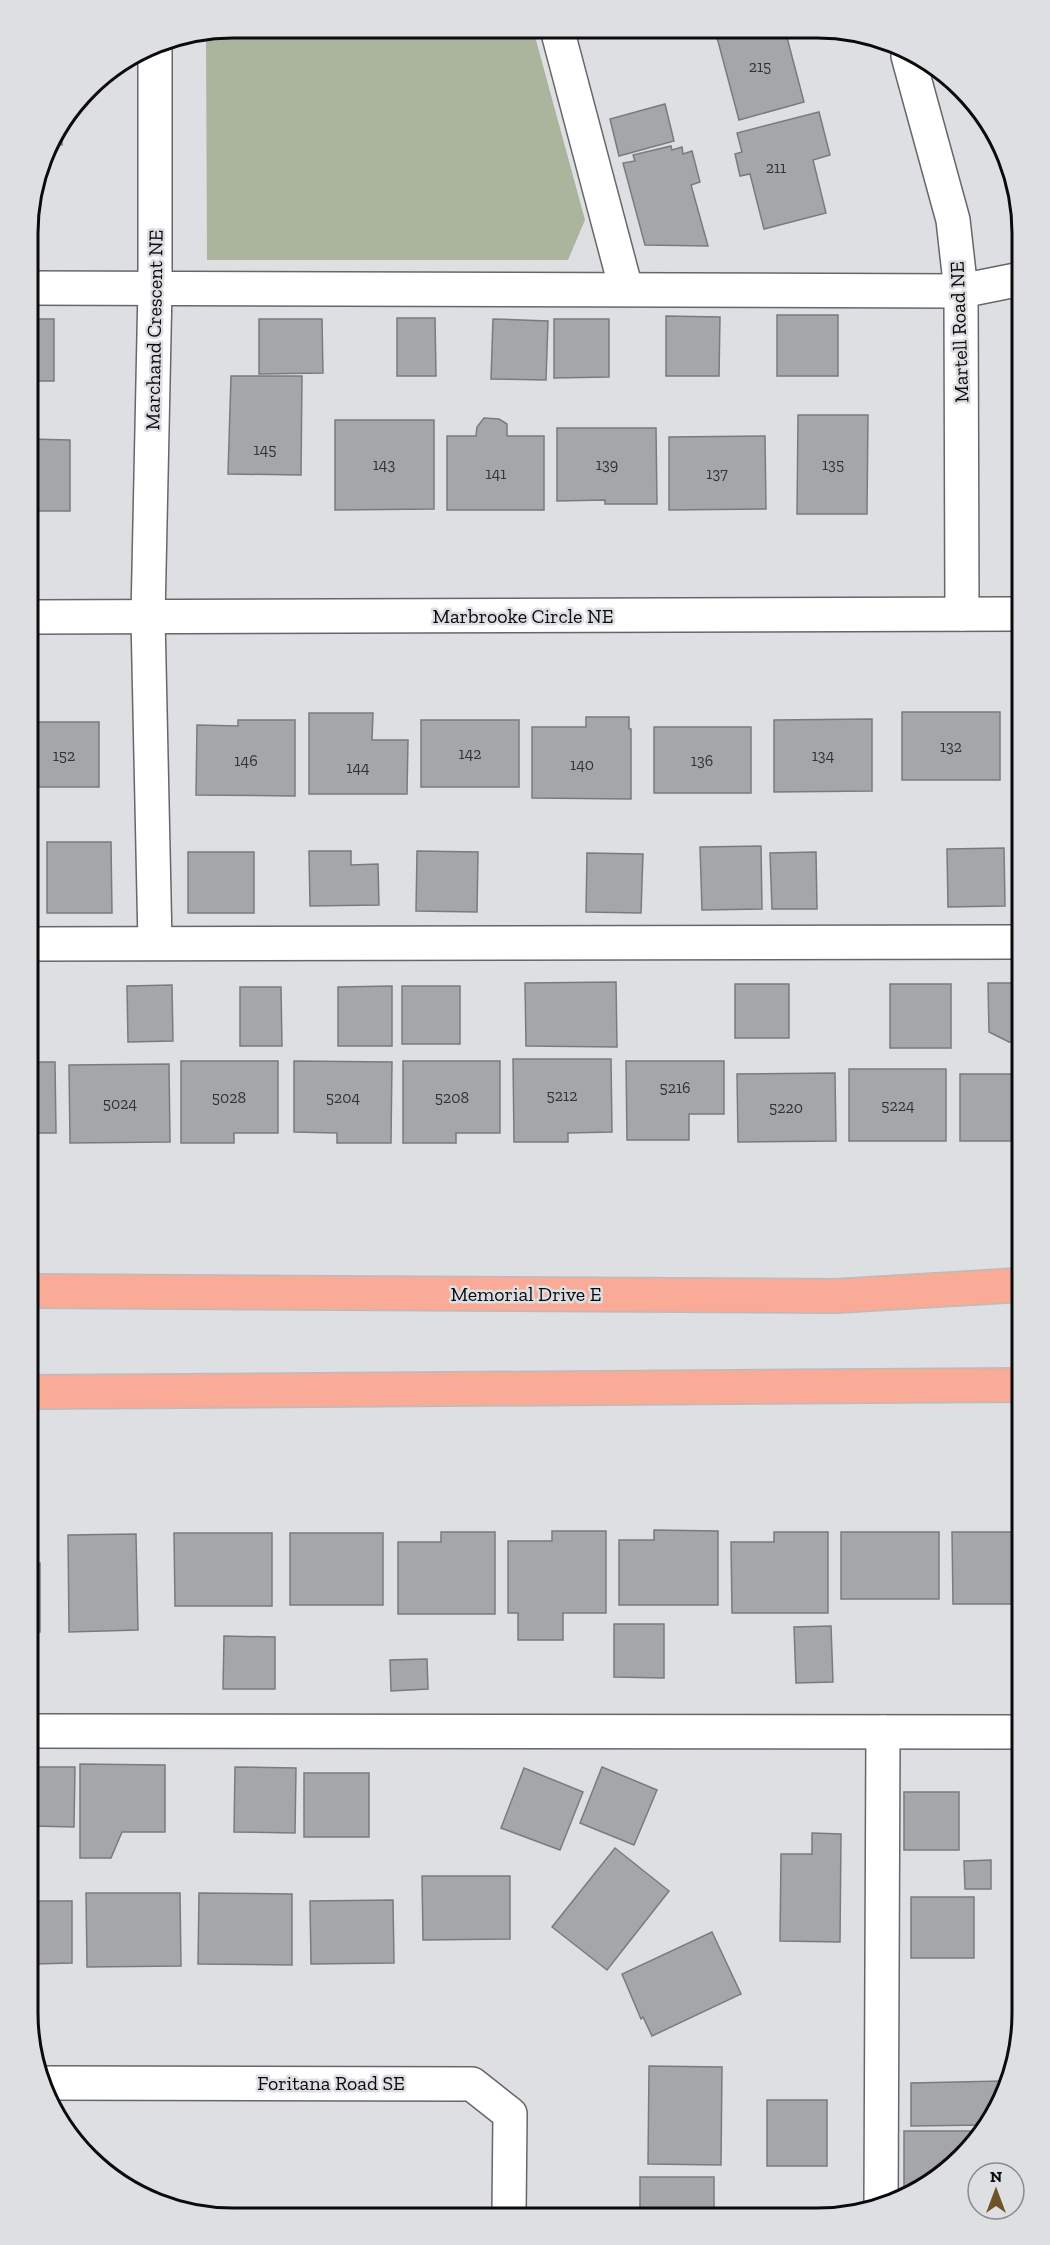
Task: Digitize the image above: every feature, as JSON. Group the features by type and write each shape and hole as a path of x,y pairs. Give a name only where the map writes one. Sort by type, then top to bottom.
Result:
{"main road":[{"name":"Memorial Drive E","path":"38,1291 836,1296 1012,1285"},
{"path":"38,1392 1012,1385"}],"street":[{"path":"558,38 626,289"},
{"name":"Marchand Crescent NE","path":"155,54 155,288 148,617 155,944"},
{"name":"Martell Road NE","path":"909,61 953,220 961,291 962,614"},
{"path":"38,288 961,291 1012,281"},
{"name":"Marbrooke Circle NE","path":"38,617 1012,614"},
{"path":"38,944 1012,942"},
{"path":"38,1731 1012,1732"},
{"path":"880,2197 883,1732"},
{"name":"Foritana Road SE","path":"51,2083 472,2084 510,2114 509,2208"}],"green space":[{"path":"535,38 585,220 568,260 207,260 206,39"}],"building":[{"path":"717,38 787,38 804,102 739,120"},
{"path":"665,104 674,141 619,156 610,119"},
{"path":"819,112 830,155 813,160 826,213 764,229 750,174 740,176 735,154 742,152 737,133"},
{"path":"671,146 672,150 682,147 683,154 692,151 700,182 691,185 708,246 645,245 623,163 635,161 633,155"},
{"path":"777,315 838,315 838,376 777,376"},
{"path":"666,316 720,317 719,376 666,376"},
{"path":"397,318 435,318 436,376 397,376"},
{"path":"38,319 54,319 54,381 38,381"},
{"path":"259,319 322,319 323,373 259,374"},
{"path":"493,319 548,321 546,380 491,379"},
{"path":"554,319 609,319 609,377 554,378"},
{"path":"231,376 302,376 301,475 228,474"},
{"path":"798,415 868,415 867,514 797,514"},
{"path":"484,418 499,419 507,424 507,436 544,436 544,510 447,510 447,436 476,436 477,427"},
{"path":"335,420 434,420 434,509 335,510"},
{"path":"557,428 656,428 657,504 605,504 605,500 557,501"},
{"path":"765,436 766,509 669,510 669,437"},
{"path":"38,439 70,440 70,511 38,511"},
{"path":"902,712 1000,712 1000,780 902,780"},
{"path":"309,713 373,713 372,740 408,740 407,794 309,794"},
{"path":"586,717 629,717 631,799 532,798 532,727 586,727"},
{"path":"872,719 872,791 774,792 774,720"},
{"path":"238,720 295,720 295,796 196,795 197,725 238,726"},
{"path":"421,720 519,720 519,787 421,787"},
{"path":"38,722 99,722 99,787 38,787"},
{"path":"654,727 751,727 751,793 654,793"},
{"path":"47,842 111,842 112,913 47,913"},
{"path":"761,846 762,909 702,910 700,847"},
{"path":"1004,848 1005,906 948,907 947,849"},
{"path":"309,851 351,851 351,865 378,864 379,905 310,906"},
{"path":"417,851 478,852 477,912 416,911"},
{"path":"188,852 254,852 254,913 188,913"},
{"path":"816,852 817,909 772,909 770,853"},
{"path":"587,853 643,854 641,913 586,912"},
{"path":"616,982 617,1047 526,1046 525,983"},
{"path":"988,983 1012,983 1012,1042 989,1032"},
{"path":"735,984 789,984 789,1038 735,1038"},
{"path":"890,984 951,984 951,1048 890,1048"},
{"path":"172,985 173,1041 128,1042 127,986"},
{"path":"392,986 392,1046 338,1046 338,987"},
{"path":"402,986 460,986 460,1044 402,1044"},
{"path":"240,987 281,987 282,1046 240,1046"},
{"path":"513,1059 611,1059 612,1132 568,1133 568,1142 514,1142"},
{"path":"181,1061 278,1061 278,1133 234,1133 234,1143 181,1143"},
{"path":"294,1061 392,1062 391,1143 337,1143 337,1133 294,1132"},
{"path":"403,1061 500,1061 500,1133 456,1133 456,1143 403,1143"},
{"path":"626,1061 724,1061 724,1114 689,1114 689,1140 627,1140"},
{"path":"38,1062 55,1062 56,1133 38,1133"},
{"path":"169,1064 170,1142 70,1143 69,1065"},
{"path":"849,1069 946,1069 946,1141 849,1141"},
{"path":"835,1073 836,1141 738,1142 737,1074"},
{"path":"960,1074 1012,1074 1012,1141 960,1141"},
{"path":"654,1530 718,1531 718,1605 619,1605 619,1540 654,1540"},
{"path":"552,1531 606,1531 606,1613 563,1613 563,1640 518,1640 518,1613 508,1613 508,1541 552,1541"},
{"path":"441,1532 495,1532 495,1614 398,1614 398,1542 441,1542"},
{"path":"774,1532 828,1532 828,1613 732,1613 731,1542 774,1542"},
{"path":"841,1532 939,1532 939,1599 841,1599"},
{"path":"952,1532 1012,1532 1012,1604 953,1604"},
{"path":"174,1533 272,1533 272,1606 175,1606"},
{"path":"290,1533 383,1533 383,1605 290,1605"},
{"path":"136,1534 138,1630 69,1632 68,1535"},
{"path":"38,1563 40,1563 40,1632 38,1632"},
{"path":"614,1624 664,1624 664,1678 614,1677"},
{"path":"831,1626 833,1682 796,1683 794,1627"},
{"path":"224,1636 275,1637 275,1689 223,1689"},
{"path":"427,1659 428,1689 391,1691 390,1660"},
{"path":"80,1764 165,1765 165,1832 122,1832 111,1858 80,1858"},
{"path":"38,1767 75,1767 74,1827 38,1826"},
{"path":"235,1767 296,1768 295,1833 234,1832"},
{"path":"602,1767 657,1790 634,1845 580,1823"},
{"path":"524,1768 583,1792 560,1850 501,1828"},
{"path":"304,1773 369,1773 369,1837 304,1837"},
{"path":"904,1792 959,1792 959,1850 904,1850"},
{"path":"812,1833 841,1834 840,1942 780,1941 781,1854 812,1854"},
{"path":"615,1848 669,1891 607,1970 552,1927"},
{"path":"991,1860 991,1889 965,1889 964,1861"},
{"path":"422,1876 510,1876 510,1939 423,1940"},
{"path":"86,1893 180,1893 181,1966 87,1967"},
{"path":"199,1893 292,1894 292,1965 198,1964"},
{"path":"911,1897 974,1897 974,1958 911,1958"},
{"path":"393,1900 394,1963 311,1964 310,1901"},
{"path":"38,1901 72,1901 72,1963 38,1964"},
{"path":"712,1932 741,1994 652,2036 643,2017 641,2019 622,1974"},
{"path":"649,2066 722,2067 721,2165 648,2164"},
{"path":"1000,2081 977,2125 911,2126 911,2083"},
{"path":"767,2100 827,2100 827,2166 767,2166"},
{"path":"904,2131 972,2131 946,2159 926,2175 904,2187"},
{"path":"640,2177 714,2177 714,2208 640,2208"}]}
